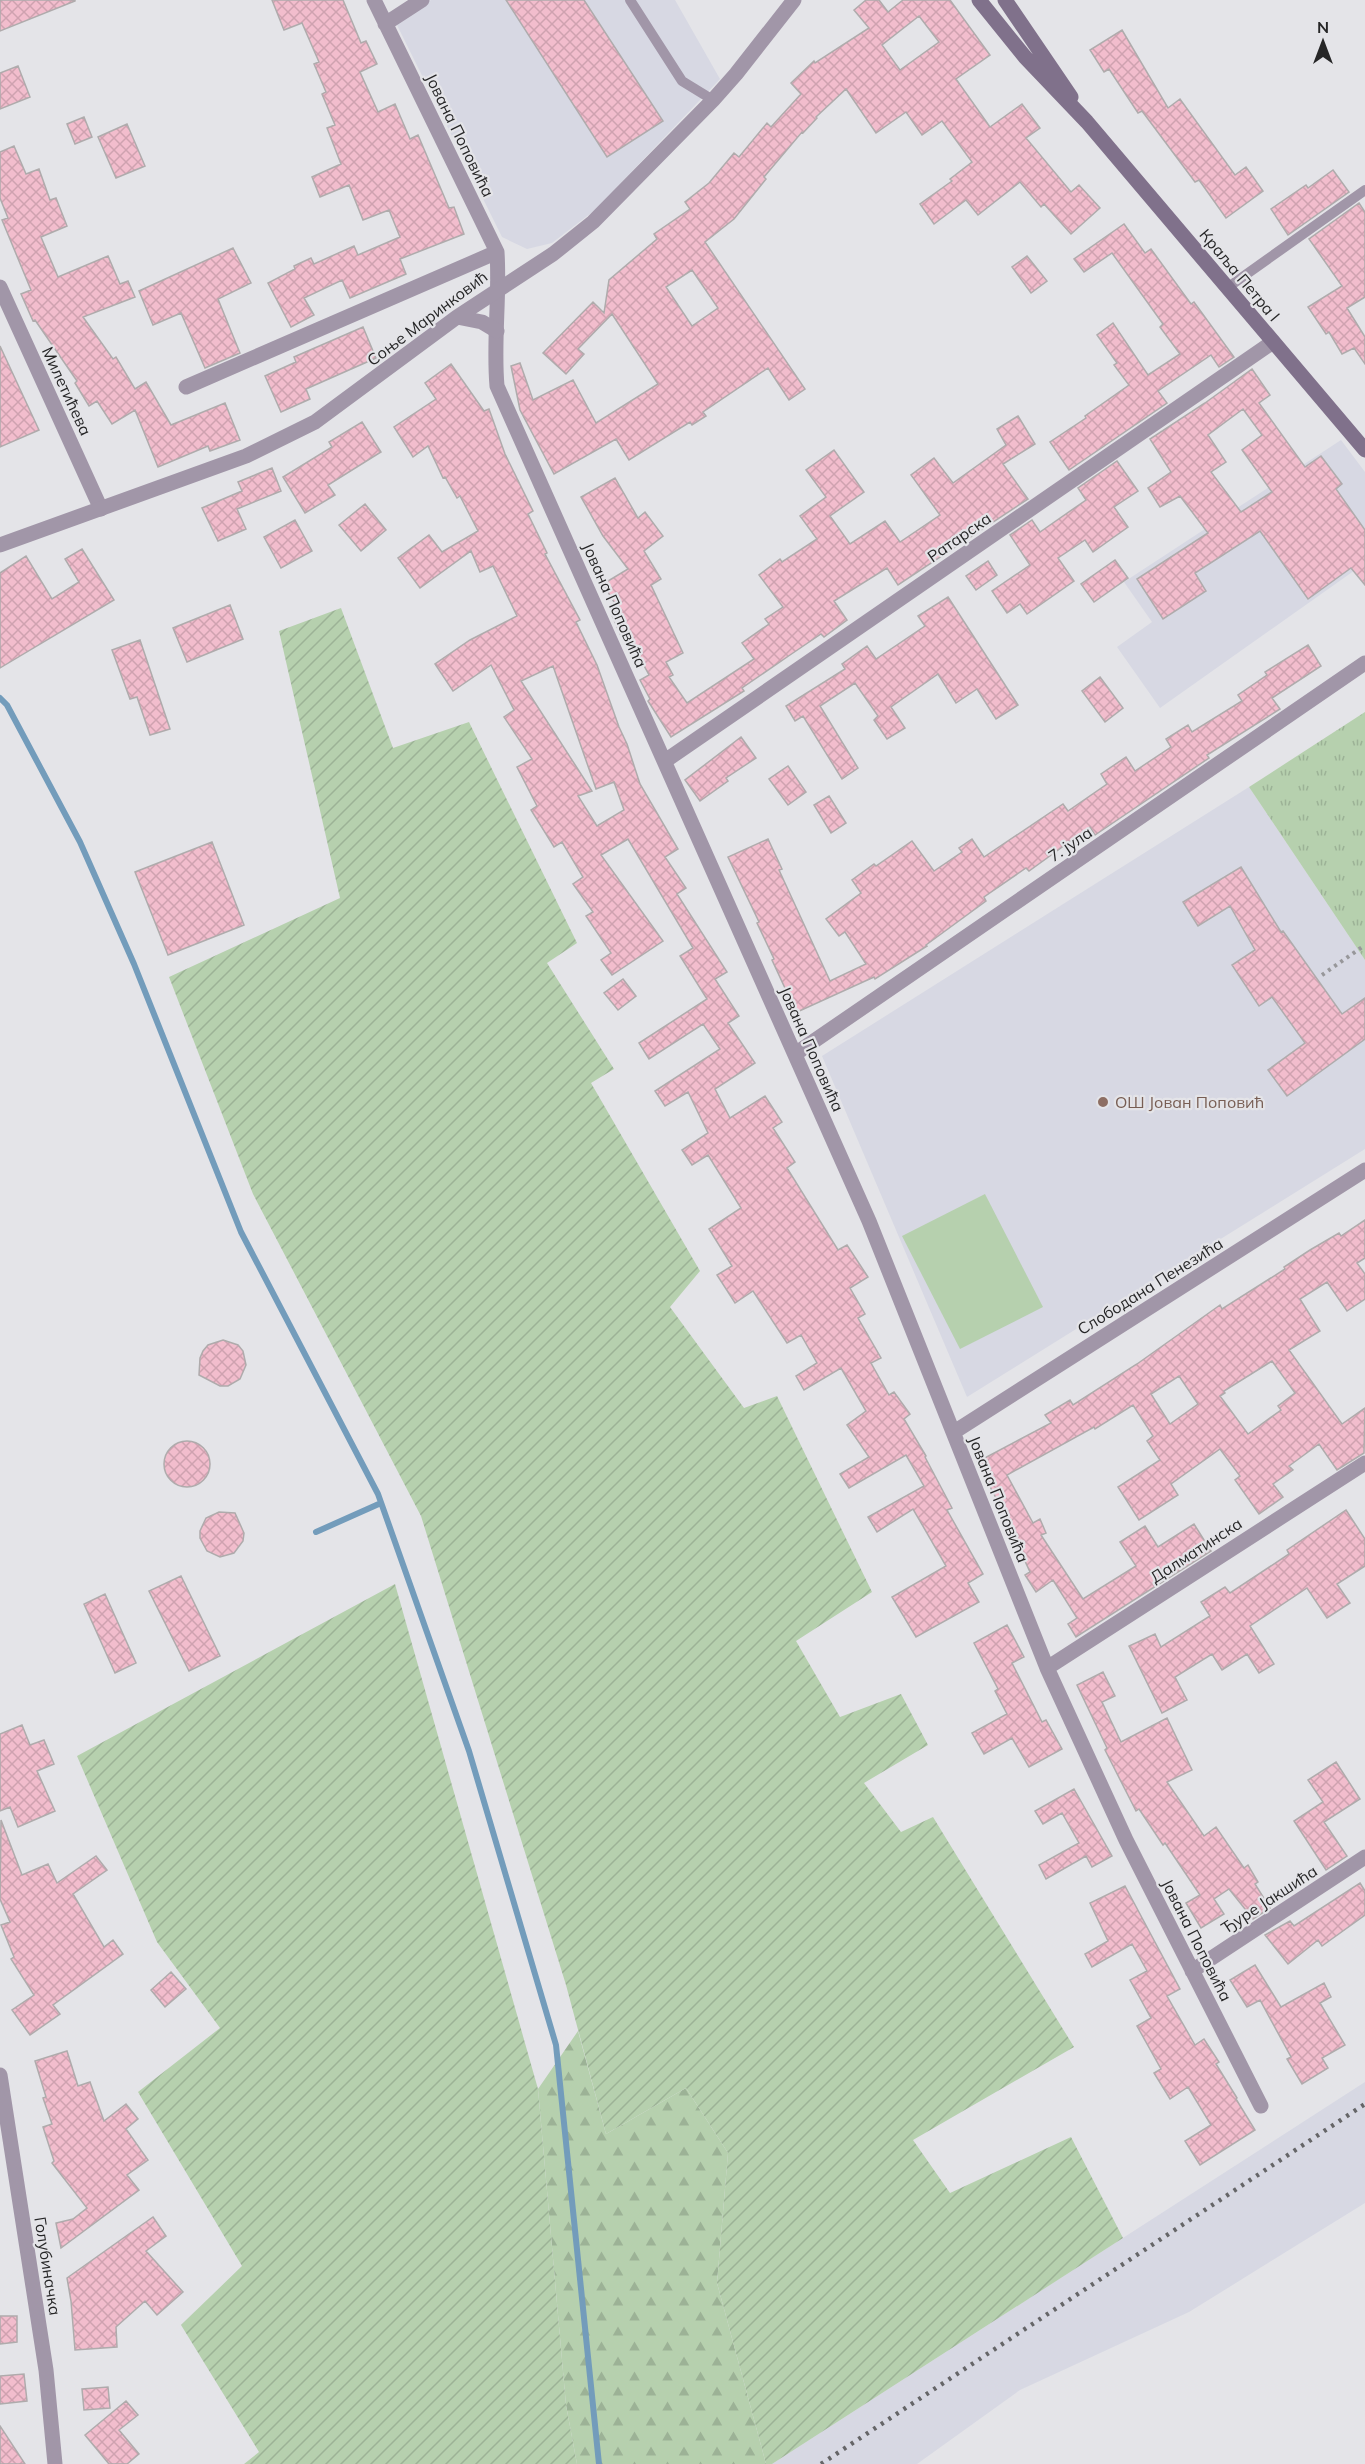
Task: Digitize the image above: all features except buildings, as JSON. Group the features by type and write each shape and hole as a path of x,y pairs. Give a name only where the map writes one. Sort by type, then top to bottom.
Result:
{"main road":[{"name":"Краља Петра I","path":"979,0 1024,57 1087,122 1365,450"},
{"name":"Краља Петра I","path":"1005,0 1053,67 1087,122"}],"street":[{"name":"Јована Поповића","path":"374,0 497,252 500,287 495,358 497,386 869,1221 1047,1668 1126,1840 1261,2106"},
{"path":"385,24 422,0"},
{"name":"Соње Маринковић","path":"0,544 246,456 315,422 457,317 553,254 593,222 713,100 794,0"},
{"path":"186,387 497,252"},
{"name":"Милетићева","path":"0,288 101,509"},
{"path":"457,317 482,322 497,332"},
{"name":"Ратарска","path":"665,761 1273,342"},
{"name":"7. јула","path":"795,1054 1365,663"},
{"name":"Слободана Пенезића","path":"954,1432 1365,1170"},
{"name":"Далматинска","path":"1047,1668 1365,1463"},
{"name":"Ђуре Јакшића","path":"1192,1971 1365,1857"},
{"name":"Голубиначка","path":"0,2075 45,2370 55,2464"}],"lane":[{"path":"630,0 682,81 713,100"},
{"path":"1227,288 1365,190"}],"path":[{"path":"1322,975 1365,945"}],"shaded area":[{"path":"431,0 675,0 720,79 595,210 552,243 527,249 502,237 396,23"},
{"path":"1341,440 1365,472 1365,563 1160,708 1117,647 1152,622 1124,582"},
{"name":"ОШ Јован Поповић","path":"1249,787 1365,960 1365,1149 967,1397 822,1056"},
{"path":"1365,2082 1365,2203 1189,2312 1020,2390 917,2464 772,2464"}],"green space":[{"path":"341,608 393,748 469,722 577,943 547,963 614,1069 591,1083 700,1271 670,1307 744,1408 777,1396 872,1592 796,1641 840,1717 901,1694 928,1745 864,1783 901,1832 933,1817 1074,2047 913,2140 950,2193 1071,2137 1123,2238 772,2464 766,2464 717,2283 728,2153 686,2088 606,2134 566,1985 421,1516 253,1194 169,977 340,898 279,631"},
{"path":"1365,712 1365,960 1249,787"},
{"path":"985,1194 1043,1307 960,1349 902,1236"},
{"path":"395,1584 538,2089 566,2405 577,2464 244,2464 259,2452 181,2325 242,2266 138,2092 220,2028 157,1942 77,1756"},
{"path":"578,2031 606,2134 686,2088 728,2153 717,2283 766,2464 577,2464 566,2405 538,2089"}],"waterway":[{"path":"0,698 7,705 80,842 134,964 241,1232 378,1494 469,1751 556,2045 599,2464"},
{"path":"316,1532 381,1503"}],"railway":[{"path":"821,2464 1365,2104"}],"place":[{"name":"ОШ Јован Поповић","path":"1103,1102"}]}
